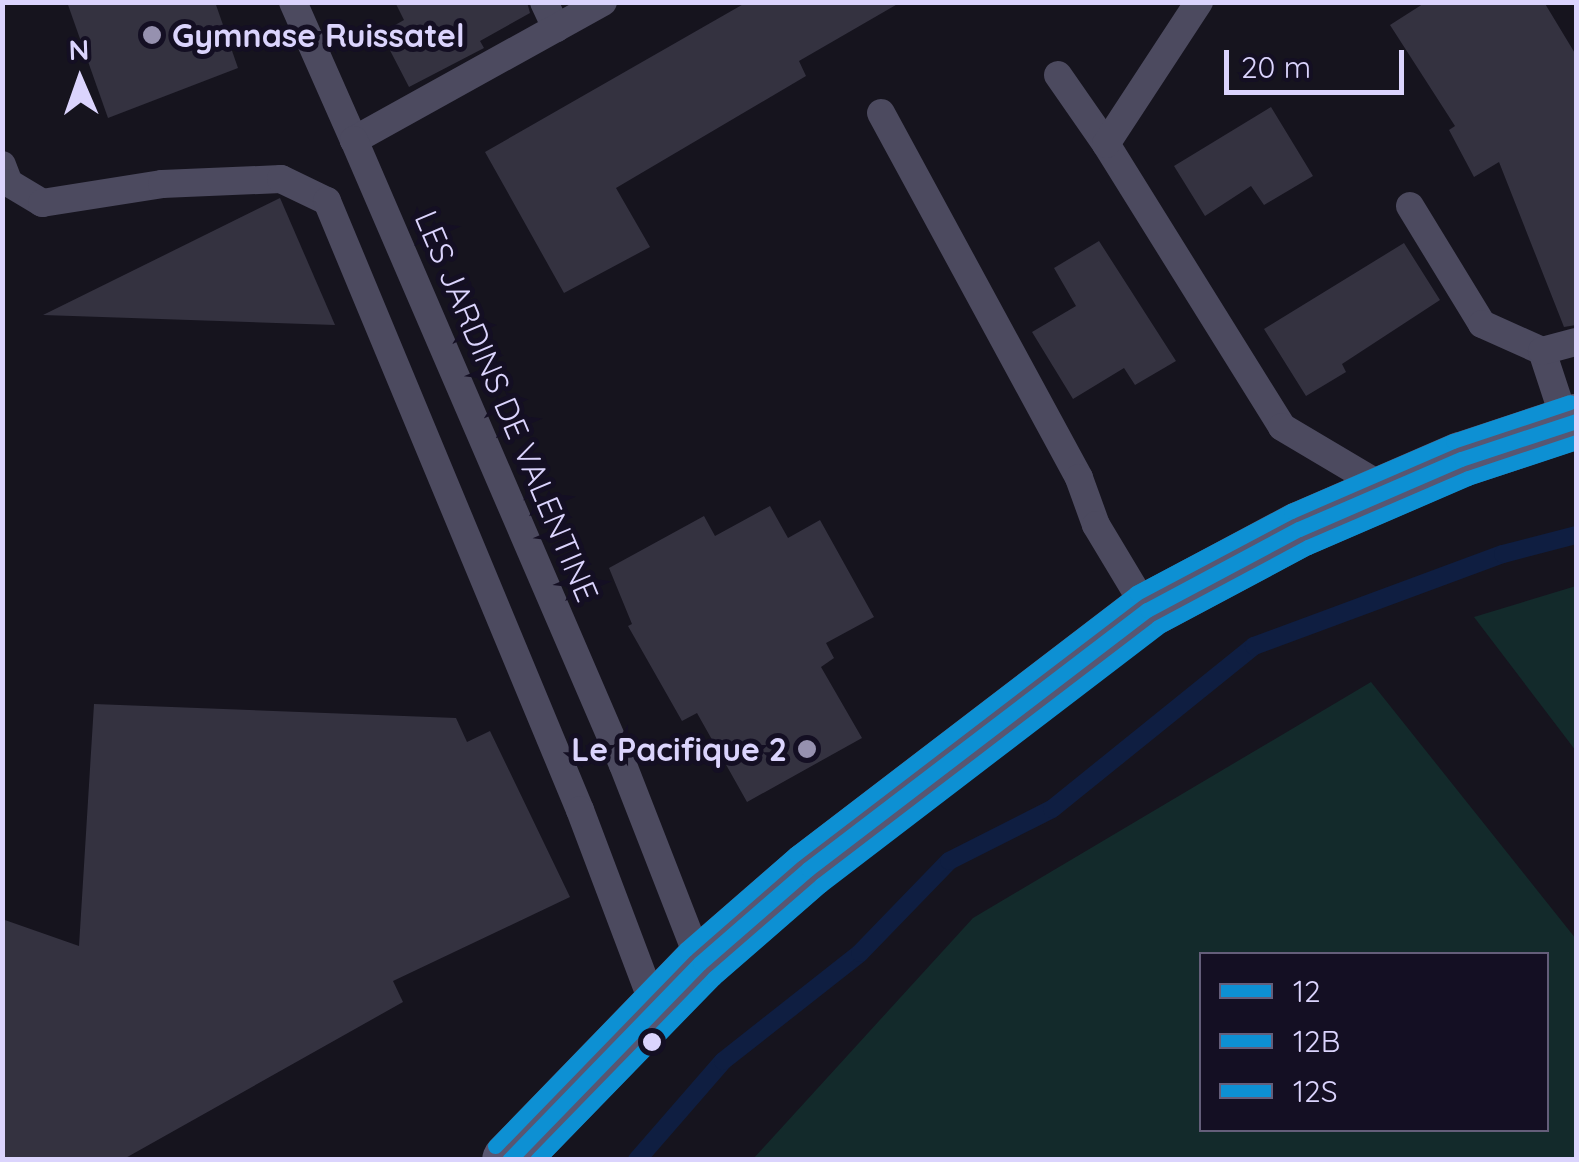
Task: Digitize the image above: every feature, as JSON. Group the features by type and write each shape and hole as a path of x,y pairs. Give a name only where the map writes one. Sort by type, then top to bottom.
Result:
{"main road":[{"path":"510,1160 700,964 808,869 1148,610 1299,529 1461,459 1571,422"}],"lane":[{"name":"LES JARDINS DE VALENTINE","path":"293,2 623,766 700,964"},
{"path":"354,140 550,15 603,2"},
{"path":"1106,144 1199,2"},
{"path":"1058,75 1106,144 1282,427 1388,490"},
{"path":"881,112 1079,478 1096,525 1148,610"},
{"path":"2,164 9,183 42,203 162,184 282,179 328,201 573,792 654,1009"},
{"path":"1410,206 1482,324 1542,351 1576,342"},
{"path":"1542,351 1571,422"}],"green space":[{"path":"1576,586 1576,751 1474,617"},
{"path":"1371,682 1576,939 1576,1159 753,1159 973,918"}],"building":[{"name":"Gymnase Ruissatel","path":"67,2 215,2 238,68 108,118"},
{"path":"395,2 527,2 530,13 480,41 484,48 409,87 381,33 404,20"},
{"path":"747,2 901,2 799,61 806,76 616,188 650,247 564,293 485,152"},
{"path":"1426,2 1544,2 1576,55 1576,325 1564,327 1499,162 1474,177 1449,130 1455,126 1390,25"},
{"path":"1271,107 1313,176 1264,205 1251,186 1205,216 1174,166"},
{"path":"280,198 335,325 43,315"},
{"path":"1099,241 1176,361 1135,385 1124,368 1073,399 1032,332 1076,306 1054,268"},
{"path":"1404,243 1440,300 1342,364 1346,372 1306,396 1264,329"},
{"path":"770,506 788,538 820,520 874,617 826,643 834,658 821,667 862,738 747,802 697,713 682,721 628,626 632,624 609,568 704,516 715,536"},
{"path":"94,704 456,718 467,742 490,731 570,897 393,981 403,1002 122,1160 2,1160 2,919 79,946"}],"waterway":[{"path":"637,1160 723,1061 860,953 949,861 1052,809 1254,646 1503,554 1576,535"}],"transit line":[{"name":"12S","path":"495,1146 686,949 795,854 1136,593 1291,511 1453,441 1570,402"},
{"name":"12","path":"509,1160 700,963 808,869 1147,610 1299,529 1461,459 1576,421"},
{"name":"12B","path":"537,1160 714,978 821,885 1158,627 1308,547 1468,478 1576,442"}],"place":[{"name":"Gymnase Ruissatel","path":"152,35"},
{"name":"Le Pacifique 2","path":"807,749"}]}
